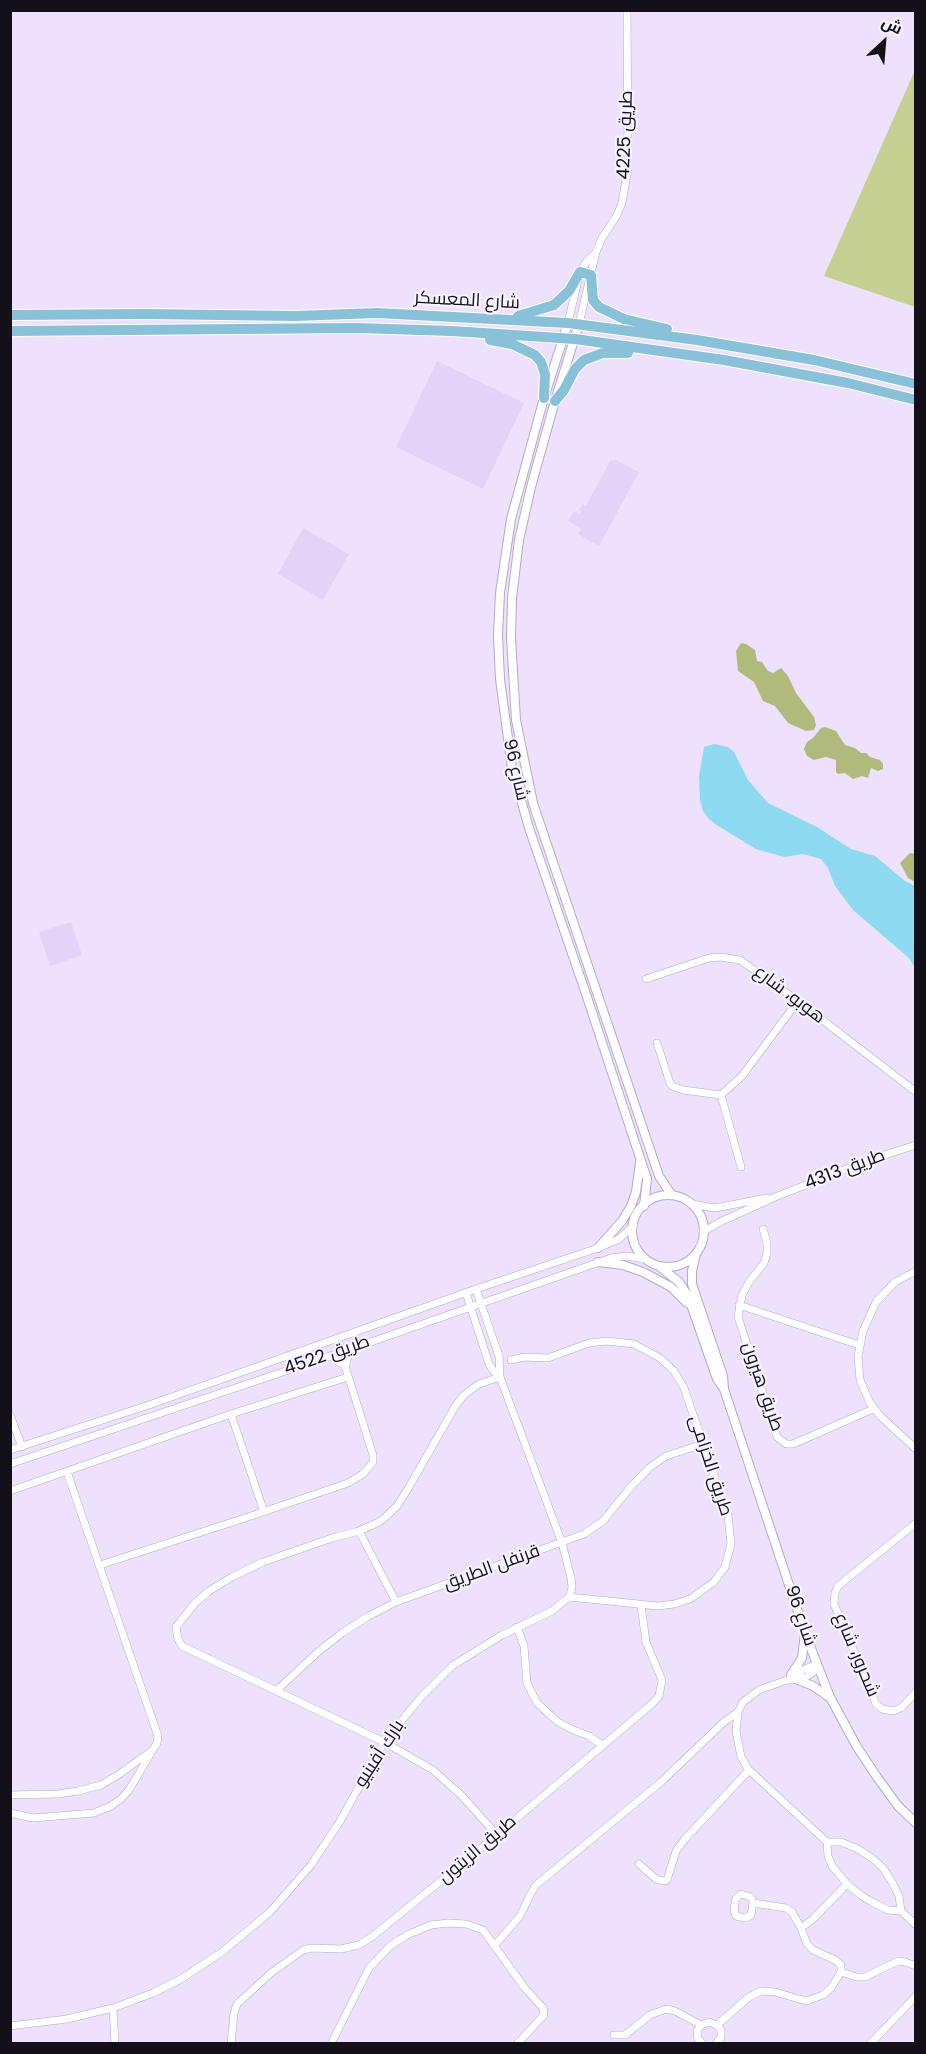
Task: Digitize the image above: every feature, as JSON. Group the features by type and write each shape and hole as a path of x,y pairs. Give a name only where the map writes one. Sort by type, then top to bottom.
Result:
{"main road":[{"path":"510,319 554,305 586,274 593,300 609,312 645,325 682,332 697,340"},
{"name":"شارع المعسكر","path":"10,315 295,316 377,313 574,323 697,340 814,360 915,384"},
{"name":"شارع المعسكر","path":"10,331 357,328 452,331 569,339 666,351 813,376 915,400"},
{"path":"452,331 475,338 513,344 531,351 541,362 550,400 564,390 575,369 589,358 614,352 648,354 666,351"}],"street":[{"name":"طريق 4225","path":"574,323 587,261 596,252 602,238 618,215 628,168 627,10"},
{"name":"طريق 4225","path":"574,323 586,274"},
{"name":"شارع 96","path":"574,323 511,519 500,593 498,635 505,725 512,768 529,828 647,1179 644,1206"},
{"name":"شارع 96","path":"550,400 524,514 512,598 511,639 516,720 533,803 659,1176 671,1194"},
{"name":"هوبو، شارع","path":"646,979 709,958 732,958 748,965 798,1001 915,1092"},
{"path":"657,1043 672,1086 683,1090 720,1095 742,1076 798,1001"},
{"path":"720,1095 741,1167"},
{"name":"طريق 4313","path":"703,1232 775,1197 872,1159 915,1145"},
{"path":"598,1248 622,1221 631,1206 636,1192 641,1159"},
{"path":"671,1194 692,1204 703,1220 703,1232 696,1254 688,1262 677,1266 660,1267 644,1260 633,1238 633,1226 644,1206 651,1199 671,1194"},
{"name":"طريق 4313","path":"692,1204 715,1208 775,1197"},
{"name":"طريق 4522","path":"10,1450 250,1370 598,1248 619,1239 633,1226"},
{"path":"763,1229 767,1254 764,1263 749,1282 739,1305 859,1344"},
{"name":"شارع 96","path":"696,1254 692,1284 723,1376 724,1389 805,1633 830,1697 852,1739 898,1806 915,1824"},
{"name":"طريق 4522","path":"10,1464 351,1349 598,1262 627,1256 644,1260"},
{"path":"598,1262 632,1267 660,1280 678,1293 694,1312"},
{"name":"شارع 96","path":"660,1267 680,1282 694,1312 717,1379 724,1389"},
{"path":"915,1271 895,1282 882,1295 865,1324 859,1344 858,1364 860,1380 873,1409 915,1449"},
{"path":"476,1289 499,1356 500,1377 562,1543 571,1578 572,1588 569,1597"},
{"path":"466,1293 492,1370 500,1377"},
{"name":"طريق هيرون","path":"739,1305 738,1317 777,1437 781,1441 789,1445 793,1444 873,1409"},
{"name":"طريق الخزامى","path":"512,1360 548,1358 598,1341 625,1342 643,1348 667,1364 684,1388 730,1528 731,1544 728,1561 714,1582 690,1599 666,1605 640,1605 569,1597"},
{"path":"100,1564 264,1512 348,1483 363,1474 373,1462 373,1455 345,1366 351,1349"},
{"path":"330,1356 345,1366"},
{"path":"488,1360 499,1356"},
{"path":"10,1491 231,1414 348,1377"},
{"path":"497,1835 461,1795 433,1770 384,1742 182,1646 178,1639 176,1626 195,1603 232,1577 263,1562 359,1531 381,1521 396,1506 464,1395 479,1384 500,1377"},
{"path":"231,1414 264,1512"},
{"path":"10,1415 22,1447"},
{"name":"قرنفل الطريق","path":"276,1691 342,1633 396,1602 584,1534 603,1521 637,1479 666,1456 703,1444"},
{"path":"10,1814 33,1818 94,1813 111,1806 129,1790 158,1736 67,1472"},
{"name":"شحرور، شارع","path":"915,1523 838,1586 834,1604 876,1704 882,1709 893,1711 901,1708 915,1692"},
{"path":"359,1531 396,1602"},
{"name":"بارك أفينيو","path":"10,2026 67,2019 113,2008 153,1993 181,1979 222,1952 270,1912 294,1886 326,1844 384,1742 406,1714 452,1666 517,1627 552,1611 569,1597"},
{"name":"طريق الزيتون","path":"231,2043 237,2004 271,1973 303,1950 341,1949 359,1945 374,1936 653,1703 662,1688 660,1673 646,1642 640,1605"},
{"path":"517,1627 524,1646 527,1683 537,1703 558,1722 571,1730 589,1736 602,1746"},
{"path":"790,1678 802,1658 805,1633"},
{"path":"818,1666 806,1677 790,1678 750,1695 738,1712 737,1745 749,1770 827,1842 841,1842 856,1848 883,1868 899,1896 901,1911 915,1925"},
{"path":"790,1678 813,1686 830,1697"},
{"path":"495,1945 520,1916 536,1885 661,1782 738,1712"},
{"path":"10,1795 58,1794 101,1785 153,1749"},
{"path":"639,1864 656,1879 667,1880 680,1845 749,1770"},
{"path":"827,1842 828,1856 832,1866 847,1884 872,1902 888,1910 901,1911"},
{"path":"801,1928 847,1884"},
{"path":"717,2025 749,1997 761,1991 775,1992 806,2001 816,1998 831,1988 841,1972 841,1965 835,1960 813,1950 807,1944 792,1912 786,1908 753,1903"},
{"path":"331,2043 369,1968 390,1946 407,1935 431,1925 466,1924 483,1930 514,1974 545,2011 544,2015 517,2043"},
{"path":"841,1972 856,1977 865,1977 898,1961 915,1966"},
{"path":"870,2043 915,1996"},
{"path":"113,2008 115,2043"},
{"path":"614,2035 625,2035 650,2014 666,2009 675,2011 701,2025"},
{"path":"703,2043 697,2035 701,2025 709,2022 717,2025 721,2034 717,2043"}],"shaded area":[{"path":"437,361 524,403 483,489 396,447"},
{"path":"616,460 639,472 599,546 578,534 581,529 568,521 574,511 580,514 582,504 586,506 610,461"},
{"path":"303,528 349,554 323,600 278,574"},
{"path":"71,922 82,955 50,966 39,932"}],"green space":[{"path":"915,70 915,307 824,276"},
{"path":"741,643 755,650 757,661 762,662 768,671 773,673 781,668 788,676 796,693 814,717 816,725 814,730 806,731 788,723 775,706 763,701 754,682 738,671 736,651"},
{"path":"825,727 836,731 845,745 880,760 883,769 878,771 871,768 868,778 862,776 853,779 845,773 836,772 836,760 826,757 814,760 807,756 804,749 807,742"},
{"path":"910,853 915,854 915,882 908,878 900,863"}],"water":[{"path":"714,744 728,747 734,752 748,780 768,803 817,827 851,849 875,856 905,881 915,886 915,968 909,958 853,910 835,886 828,868 821,859 803,854 784,857 756,849 709,819 703,811 700,800 699,776 704,747"}]}
